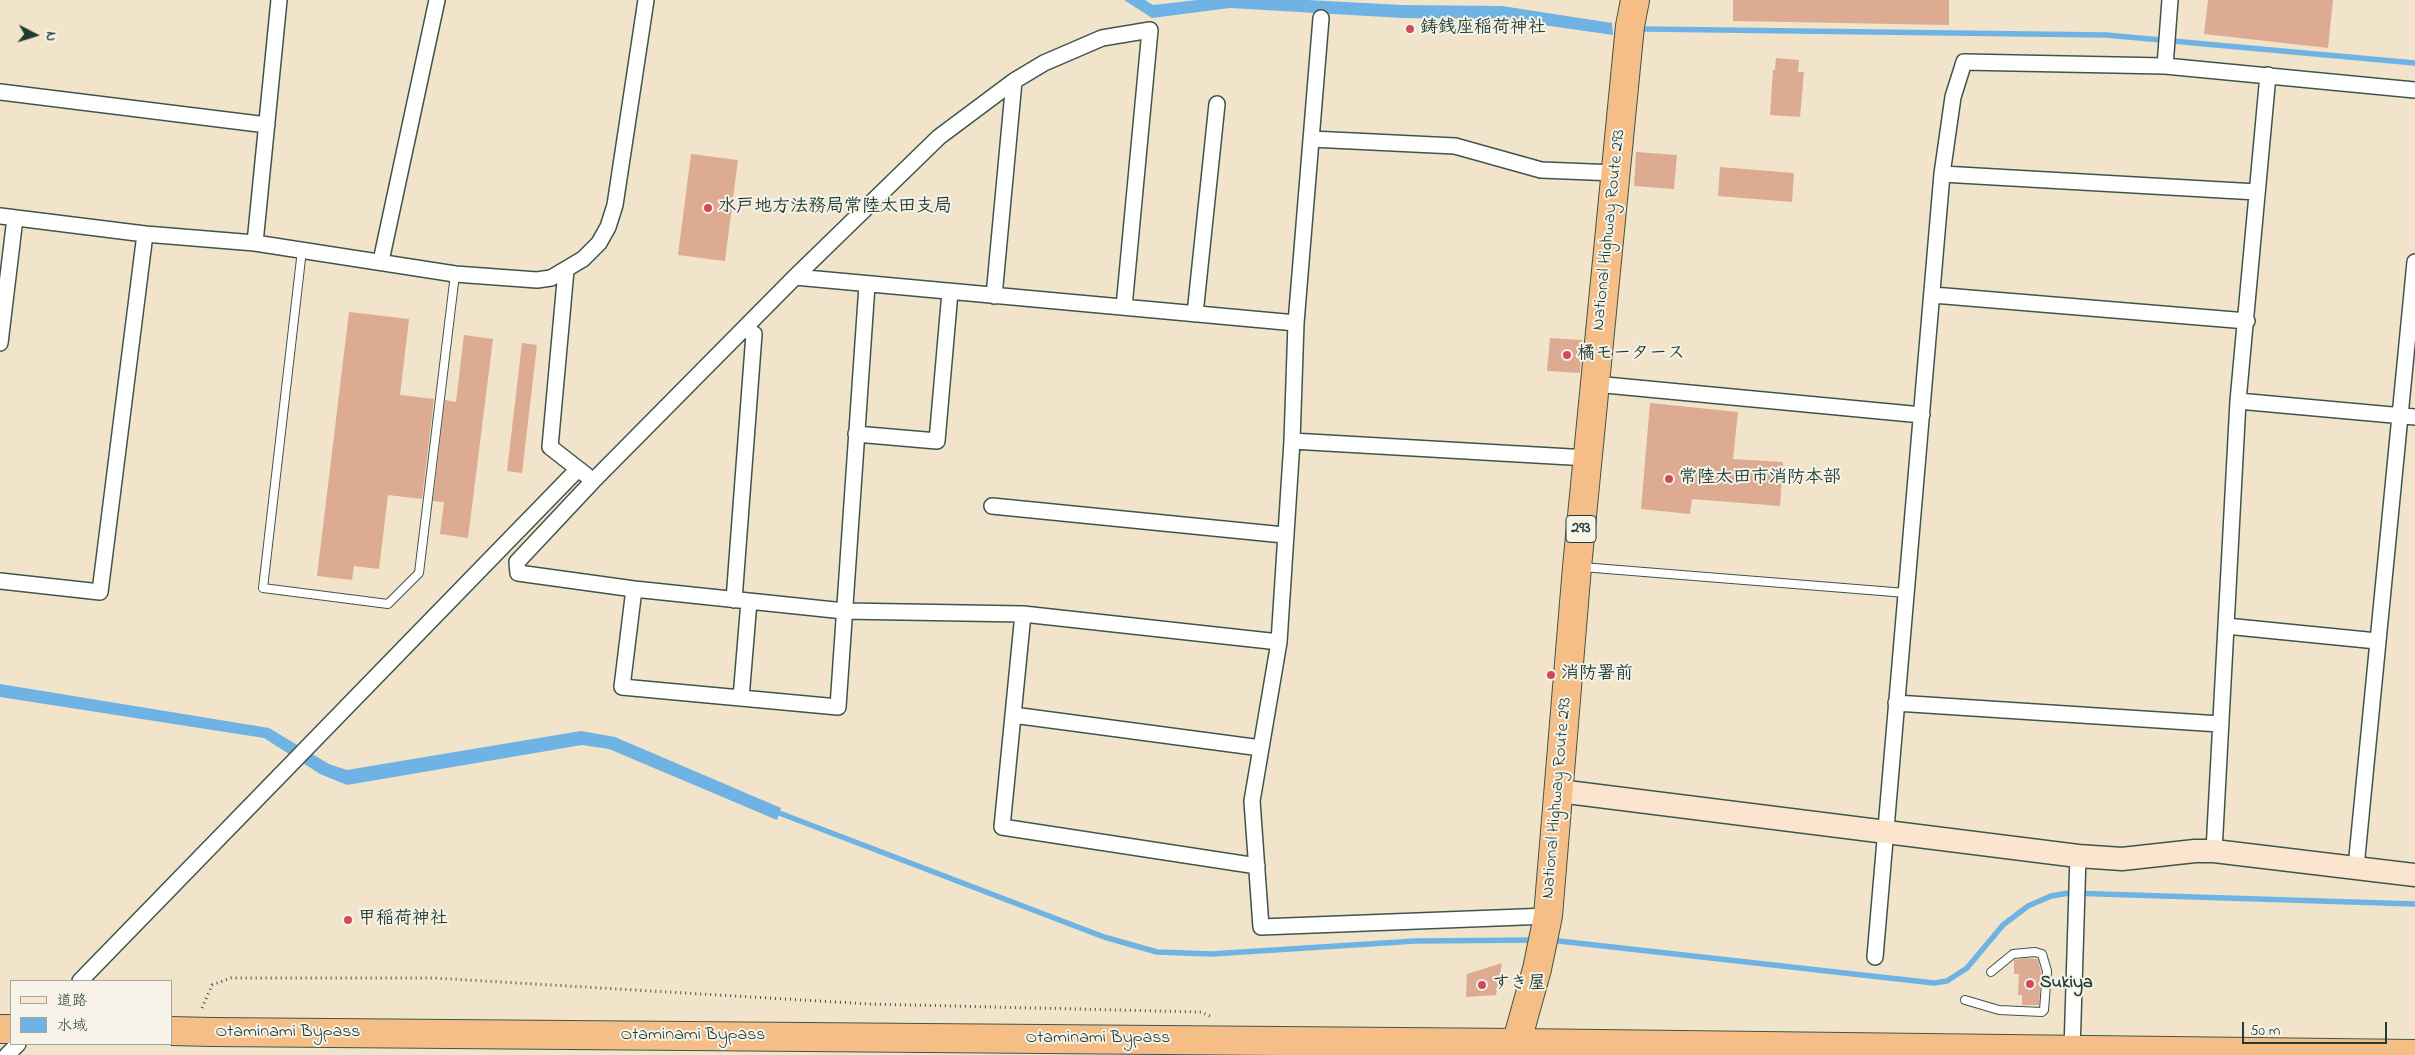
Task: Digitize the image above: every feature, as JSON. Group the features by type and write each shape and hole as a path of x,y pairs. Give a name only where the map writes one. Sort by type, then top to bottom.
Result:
{"highway":[{"name":"National Highway Route 293","path":"1516,1049 1537,969 1548,916 1577,567 1630,26 1635,0"},
{"name":"Otaminami Bypass","path":"172,1032 206,1024 1217,1040 1516,1049 2415,1054"}],"street":[{"path":"255,244 279,0"},
{"path":"381,261 437,0"},
{"path":"0,216 145,234 255,244 381,261 455,274 537,280 552,278 583,259 599,243 615,205 646,0"},
{"path":"2165,66 2170,0"},
{"path":"1321,18 1296,323 1292,441 1278,642 1252,801 1261,927 1548,916"},
{"path":"1124,308 1150,30 1102,38 1044,63 1014,81 939,137 795,277 593,481 517,562 518,573 634,589 844,611 1023,614 1278,642"},
{"path":"1876,957 1942,174 1953,97 1964,62 2165,66 2415,90"},
{"path":"2214,851 2238,400 2247,321 2268,75"},
{"path":"994,296 1014,81"},
{"path":"0,92 267,125"},
{"path":"1195,314 1217,104"},
{"path":"1311,139 1454,146 1541,170 1616,173"},
{"path":"1942,174 2257,192"},
{"path":"0,343 16,218"},
{"path":"0,581 100,592 145,234"},
{"path":"2356,867 2377,640 2407,416 2415,262"},
{"path":"566,270 550,447 593,481"},
{"path":"795,277 1296,323"},
{"path":"634,589 622,687 838,707 867,284"},
{"path":"856,434 938,441 950,292"},
{"path":"1933,295 2247,321"},
{"path":"742,698 741,600 754,334 744,329"},
{"path":"1595,384 1922,415"},
{"path":"2238,400 2407,416"},
{"path":"1292,441 1588,458"},
{"path":"81,980 578,469"},
{"path":"992,506 1284,535"},
{"path":"1023,614 1002,827 1257,866"},
{"path":"2226,626 2377,640"},
{"path":"1896,703 2220,724"},
{"path":"1013,715 1261,748"},
{"path":"1559,792 2078,856 2122,859 2195,850 2214,851 2415,875"},
{"path":"2072,1051 2078,856"},
{"path":"7,1055 17,1045"}],"lane":[{"path":"302,250 263,588 388,604 420,573 455,274"},
{"path":"1577,567 1906,593"},
{"path":"1965,1000 1998,1010 2042,1012 2044,1010 2046,971 2042,954 2035,952 2013,954 1991,972"}],"path":[{"path":"206,1024 202,1007 212,985 231,978 434,978 869,1004 1201,1012 1214,1018 1217,1040"}],"water":[{"path":"1124,0 1145,0 1153,5 1197,0 1307,0 1402,5 1502,6 1612,23 1613,35 1501,19 1402,18 1230,8 1152,18"},
{"path":"0,684 269,728 329,764 347,770 581,731 615,737 781,808 777,820 609,749 582,745 347,785 320,774 264,738 0,697"}],"building":[{"path":"1733,0 1949,0 1949,25 1733,21"},
{"path":"2208,0 2333,0 2328,48 2204,34"},
{"path":"1776,58 1799,60 1798,72 1804,72 1800,117 1770,115 1773,70 1775,70"},
{"path":"1636,152 1677,155 1674,189 1634,186"},
{"name":"水戸地方法務局常陸太田支局","path":"691,154 738,160 725,261 678,255"},
{"path":"1720,167 1794,173 1792,202 1718,196"},
{"path":"349,312 409,319 400,395 434,399 422,499 388,495 379,569 354,566 352,580 317,576"},
{"path":"464,335 493,339 468,538 440,534 444,502 433,501 445,400 456,402"},
{"path":"1550,338 1582,340 1580,373 1547,371"},
{"path":"522,343 537,345 522,473 507,471"},
{"name":"常陸太田市消防本部","path":"1650,403 1738,412 1733,459 1783,462 1780,506 1692,499 1690,514 1641,509"},
{"name":"Sukiya","path":"2038,959 2041,972 2039,1005 2022,1005 2022,995 2018,995 2019,974 2014,974 2014,960"},
{"name":"すき屋","path":"1502,963 1496,995 1466,997 1467,974"}],"waterway":[{"path":"1644,29 2106,35 2415,63"},
{"path":"774,811 1104,937 1157,952 1211,954 1416,941 1536,940"},
{"path":"1550,940 1934,983 1947,981 1967,968 2003,925 2028,906 2051,896 2069,893 2415,904"}],"place":[{"name":"鋳銭座稲荷神社","path":"1410,29"},
{"name":"水戸地方法務局常陸太田支局","path":"708,208"},
{"name":"橘モータース","path":"1567,355"},
{"name":"常陸太田市消防本部","path":"1669,479"},
{"name":"消防署前","path":"1551,675"},
{"name":"甲稲荷神社","path":"348,920"},
{"name":"Sukiya","path":"2030,984"},
{"name":"すき屋","path":"1482,985"}]}
